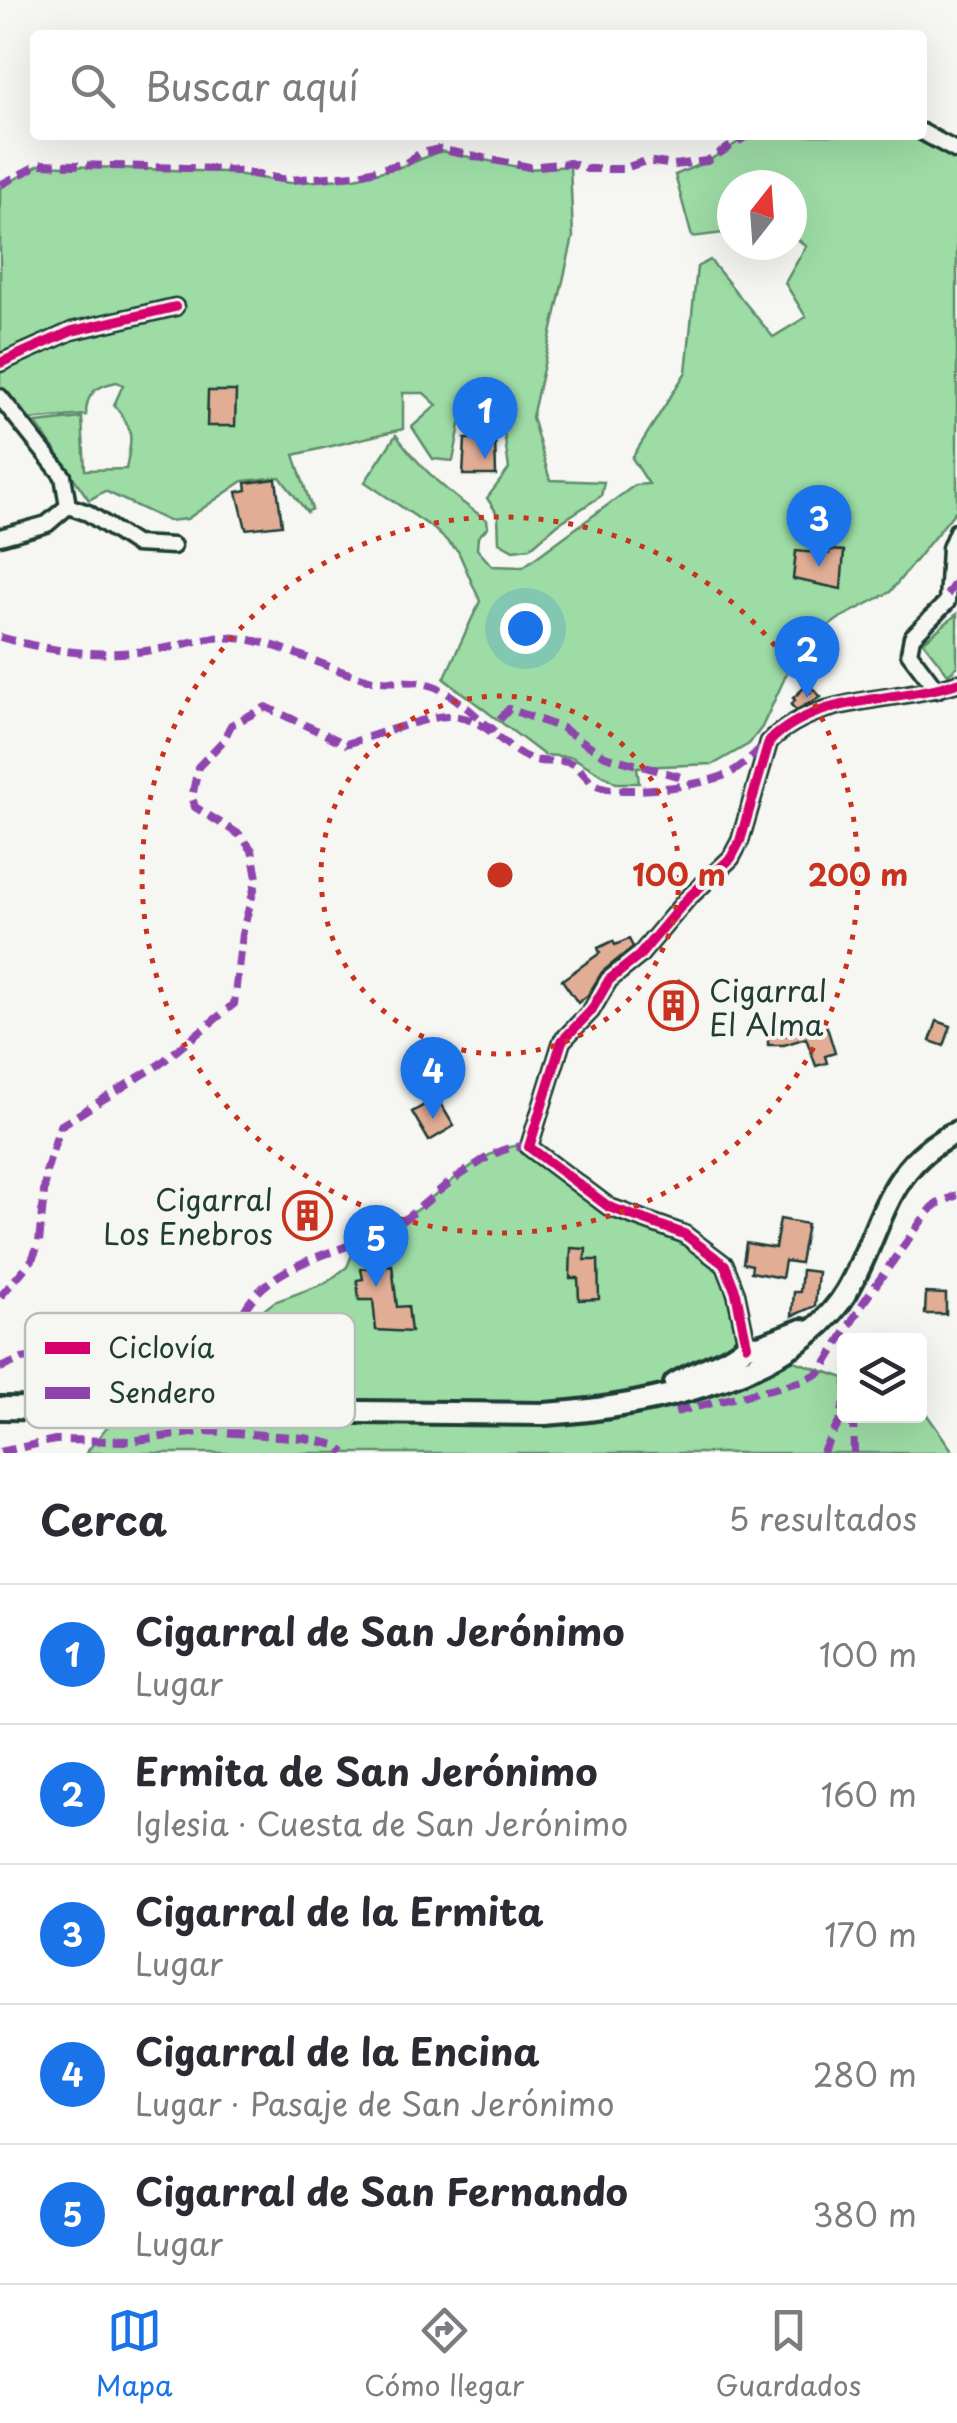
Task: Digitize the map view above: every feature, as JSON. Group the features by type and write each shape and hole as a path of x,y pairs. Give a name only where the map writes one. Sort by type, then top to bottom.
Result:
{"main road":[{"path":"355,1412 518,1414 591,1410 652,1398 754,1367 787,1350 823,1322 850,1285 886,1202 903,1174 927,1149 957,1132"},
{"path":"652,1398 691,1373 736,1356 747,1346 770,1342 823,1322"},
{"path":"0,1408 25,1408"},
{"path":"0,1422 25,1418"}],"street":[{"path":"927,135 957,150"},
{"path":"0,363 72,331 175,306"},
{"path":"0,397 64,476 68,506"},
{"path":"0,537 47,524 68,506"},
{"path":"68,506 88,513 135,544 173,546"},
{"path":"937,690 908,653 912,637 947,602 950,548 957,531"},
{"path":"747,1346 736,1294 725,1265 684,1234 609,1208 529,1147 562,1040 592,1012 610,980 640,956 687,899 731,858 740,841 769,742 779,732 852,702 937,690 957,683"}],"green space":[{"path":"927,137 957,152 957,509 890,592 840,618 799,647 762,727 749,744 714,764 637,767 639,783 616,783 572,757 544,755 444,679 480,601 458,551 434,529 365,482 396,435 438,482 487,520 488,527 478,537 477,549 492,566 523,567 635,485 649,484 632,458 686,372 697,267 710,260 773,337 806,317 785,283 798,260 807,260 807,170 717,170 717,234 692,237 675,175 742,140"},
{"path":"440,151 528,169 570,166 573,237 532,417 550,480 604,482 601,496 530,548 513,550 499,542 498,515 487,498 509,469 501,410 463,410 453,461 433,459 412,427 437,405 424,393 403,393 403,429 294,455 312,509 307,512 280,477 243,481 187,519 168,521 105,491 89,500 36,423 82,418 85,470 126,469 130,435 126,421 114,405 123,385 117,382 98,388 88,401 86,415 27,420 0,387 0,188 39,165 224,172 289,183 355,178 407,165"},
{"path":"957,614 957,667 948,674 923,642"},
{"path":"521,1145 529,1147 609,1207 684,1234 725,1265 747,1345 837,1376 837,1423 927,1423 927,1415 954,1453 86,1453 106,1428 355,1428 355,1313 260,1313 274,1302 326,1283 347,1267 356,1245 399,1223 488,1156"}],"building":[{"path":"208,391 236,391 235,426 207,426"},
{"path":"495,438 496,475 463,475 465,439"},
{"path":"276,479 282,525 246,529 237,492 247,490 246,483"},
{"path":"830,550 844,551 841,589 793,579 796,551 829,554"},
{"path":"808,684 821,697 796,710 791,705 793,698"},
{"path":"629,939 633,947 602,972 588,995 578,1003 562,980 600,953 598,948"},
{"name":"Cigarral El Alma","path":"679,980 687,987 683,992 691,997 686,1004 690,1007 674,1028 654,1014"},
{"path":"801,1017 807,1033 827,1027 835,1053 825,1056 827,1063 816,1066 806,1038 768,1045 768,1035 789,1035 785,1022"},
{"path":"937,1021 951,1026 944,1046 930,1041"},
{"path":"437,1098 454,1126 429,1141 412,1112"},
{"name":"Cigarral Los Enebros","path":"315,1199 324,1221 300,1230 292,1209"},
{"path":"780,1219 807,1224 800,1263 785,1261 782,1278 751,1272 752,1265 743,1263 746,1243 775,1248"},
{"path":"571,1248 586,1249 585,1260 598,1260 599,1299 579,1300 578,1278 570,1278"},
{"path":"392,1265 397,1307 408,1306 411,1332 376,1330 373,1300 359,1300 357,1280 363,1279 361,1269"},
{"path":"802,1270 818,1272 815,1306 792,1316 794,1292 800,1292"},
{"path":"926,1293 946,1294 946,1314 925,1314"}],"marked path":[{"path":"0,185 40,164 223,169 288,180 354,175 406,163 419,154 438,149 529,167 570,163 587,169 622,169 646,161 674,165 707,161 740,140"},
{"path":"947,595 957,580"},
{"path":"0,637 41,647 98,653 138,652 213,638 253,640 367,679 436,687 491,729 509,709 562,728 605,756 685,778"},
{"path":"0,1297 32,1260 39,1243 46,1172 60,1126 160,1064 234,1004 242,934 257,878 252,850 240,835 195,807 192,798 198,767 223,741 231,725 266,707 346,744 428,719 462,718 484,727 528,758 569,762 597,785 629,790 718,778 739,767 766,744"},
{"path":"234,1313 244,1311 257,1293 293,1268 397,1224 492,1155 510,1148 529,1147"},
{"path":"675,1412 803,1381 821,1372 863,1303 925,1216 935,1205 957,1195"},
{"path":"0,1368 25,1359"},
{"path":"822,1453 839,1423"},
{"path":"853,1423 854,1453"},
{"path":"0,1452 55,1440 130,1441 208,1431 305,1438 336,1445 345,1453"}],"cycle path":[{"path":"0,363 72,331 175,307"},
{"path":"747,1345 736,1293 725,1265 684,1234 609,1207 529,1147 562,1041 591,1011 609,980 639,956 687,899 731,858 740,841 769,742 788,726 834,707 957,683"}],"place":[{"name":"Cigarral de San Jerónimo","path":"485,459"},
{"name":"Cigarral de la Ermita","path":"819,567"},
{"name":"Ermita de San Jerónimo","path":"807,698"},
{"name":"Cigarral El Alma","path":"674,1006"},
{"name":"Cigarral de la Encina","path":"433,1119"},
{"name":"Cigarral Los Enebros","path":"308,1215"},
{"name":"Cigarral de San Fernando","path":"376,1287"}]}
